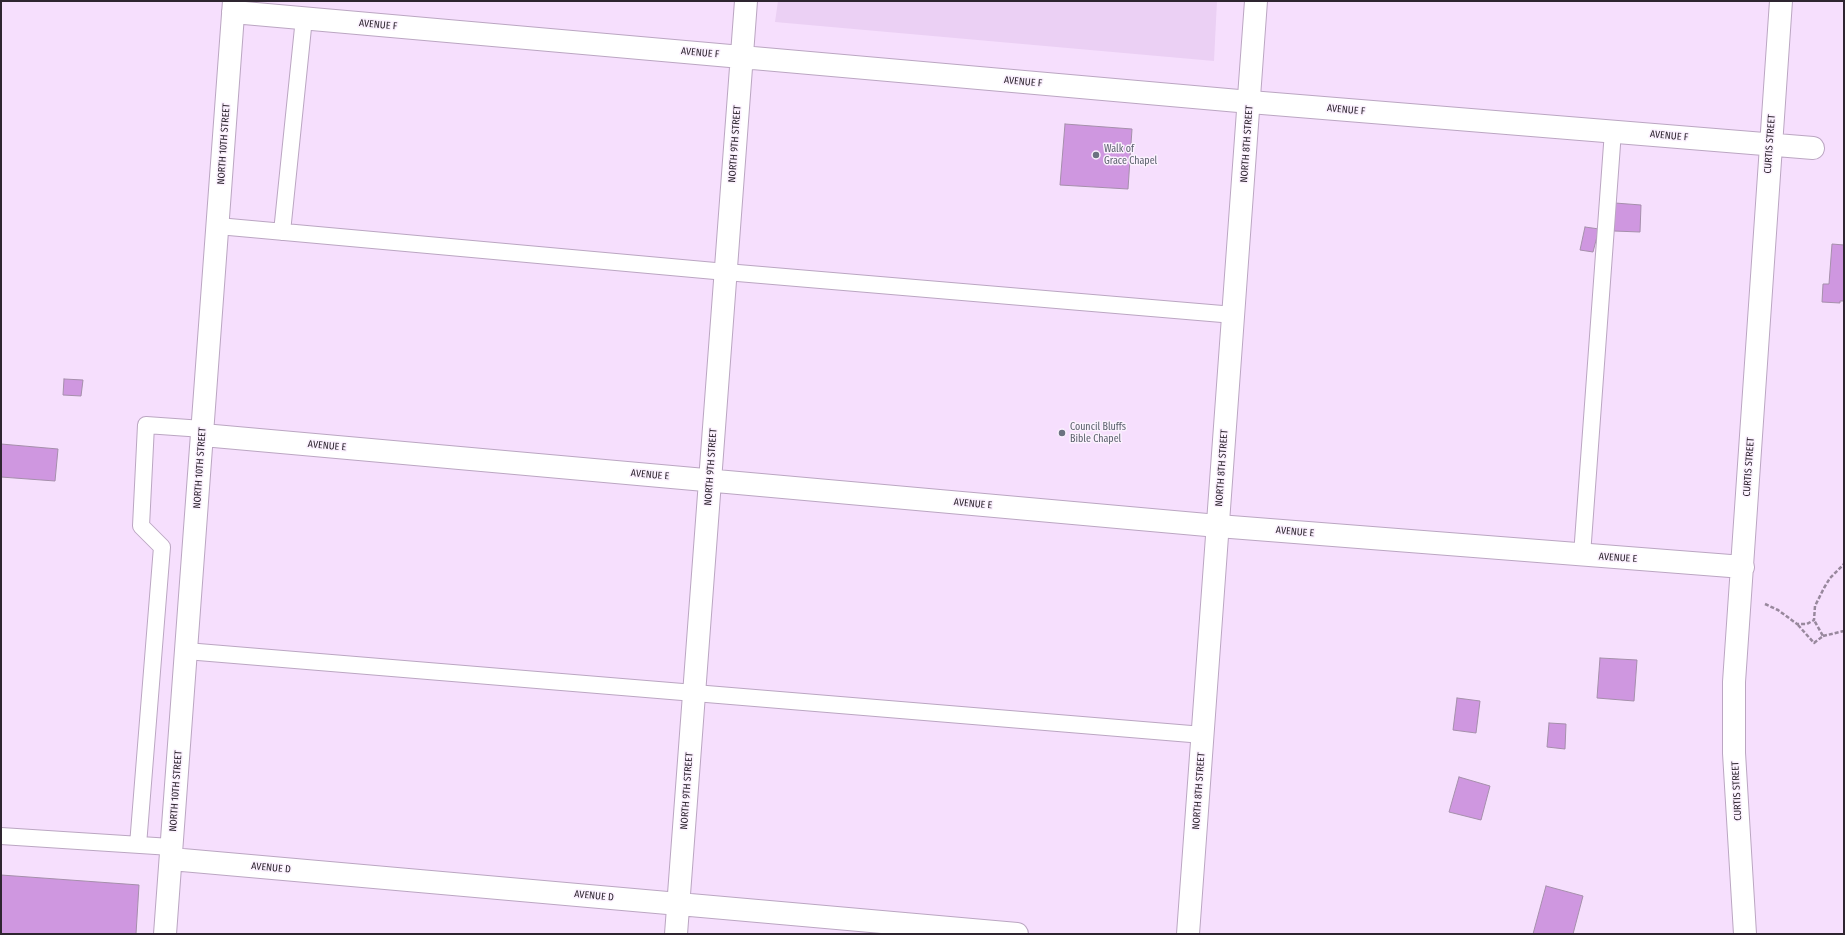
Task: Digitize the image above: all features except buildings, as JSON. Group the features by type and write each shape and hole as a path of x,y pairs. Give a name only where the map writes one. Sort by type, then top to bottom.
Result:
{"street":[{"name":"NORTH 9TH STREET","path":"676,934 746,1"},
{"name":"NORTH 8TH STREET","path":"1188,934 1250,102 1256,1"},
{"name":"CURTIS STREET","path":"1745,934 1734,753 1734,682 1781,1"},
{"name":"AVENUE F","path":"234,6 304,18 1250,102 1813,148"},
{"name":"NORTH 10TH STREET","path":"165,934 234,6"},
{"name":"AVENUE E","path":"203,432 1218,526 1743,567"},
{"name":"AVENUE D","path":"171,853 679,904 1017,934"}],"lane":[{"path":"282,232 304,18"},
{"path":"1582,555 1613,131"},
{"path":"218,226 726,272 1234,315"},
{"path":"138,845 162,547 141,526 146,425 203,432"},
{"path":"186,651 1203,735"},
{"path":"1,836 138,845 171,853"}],"path":[{"path":"1823,636 1814,620 1815,606 1830,578 1844,564"},
{"path":"1741,590 1778,610 1797,624 1814,643 1823,636 1844,631"},
{"path":"1797,624 1807,624 1814,620"}],"shaded area":[{"path":"778,1 1217,1 1214,61 775,22"}],"place":[{"name":"Walk of Grace Chapel","path":"1096,155"},
{"name":"Council Bluffs Bible Chapel","path":"1062,433"}]}
